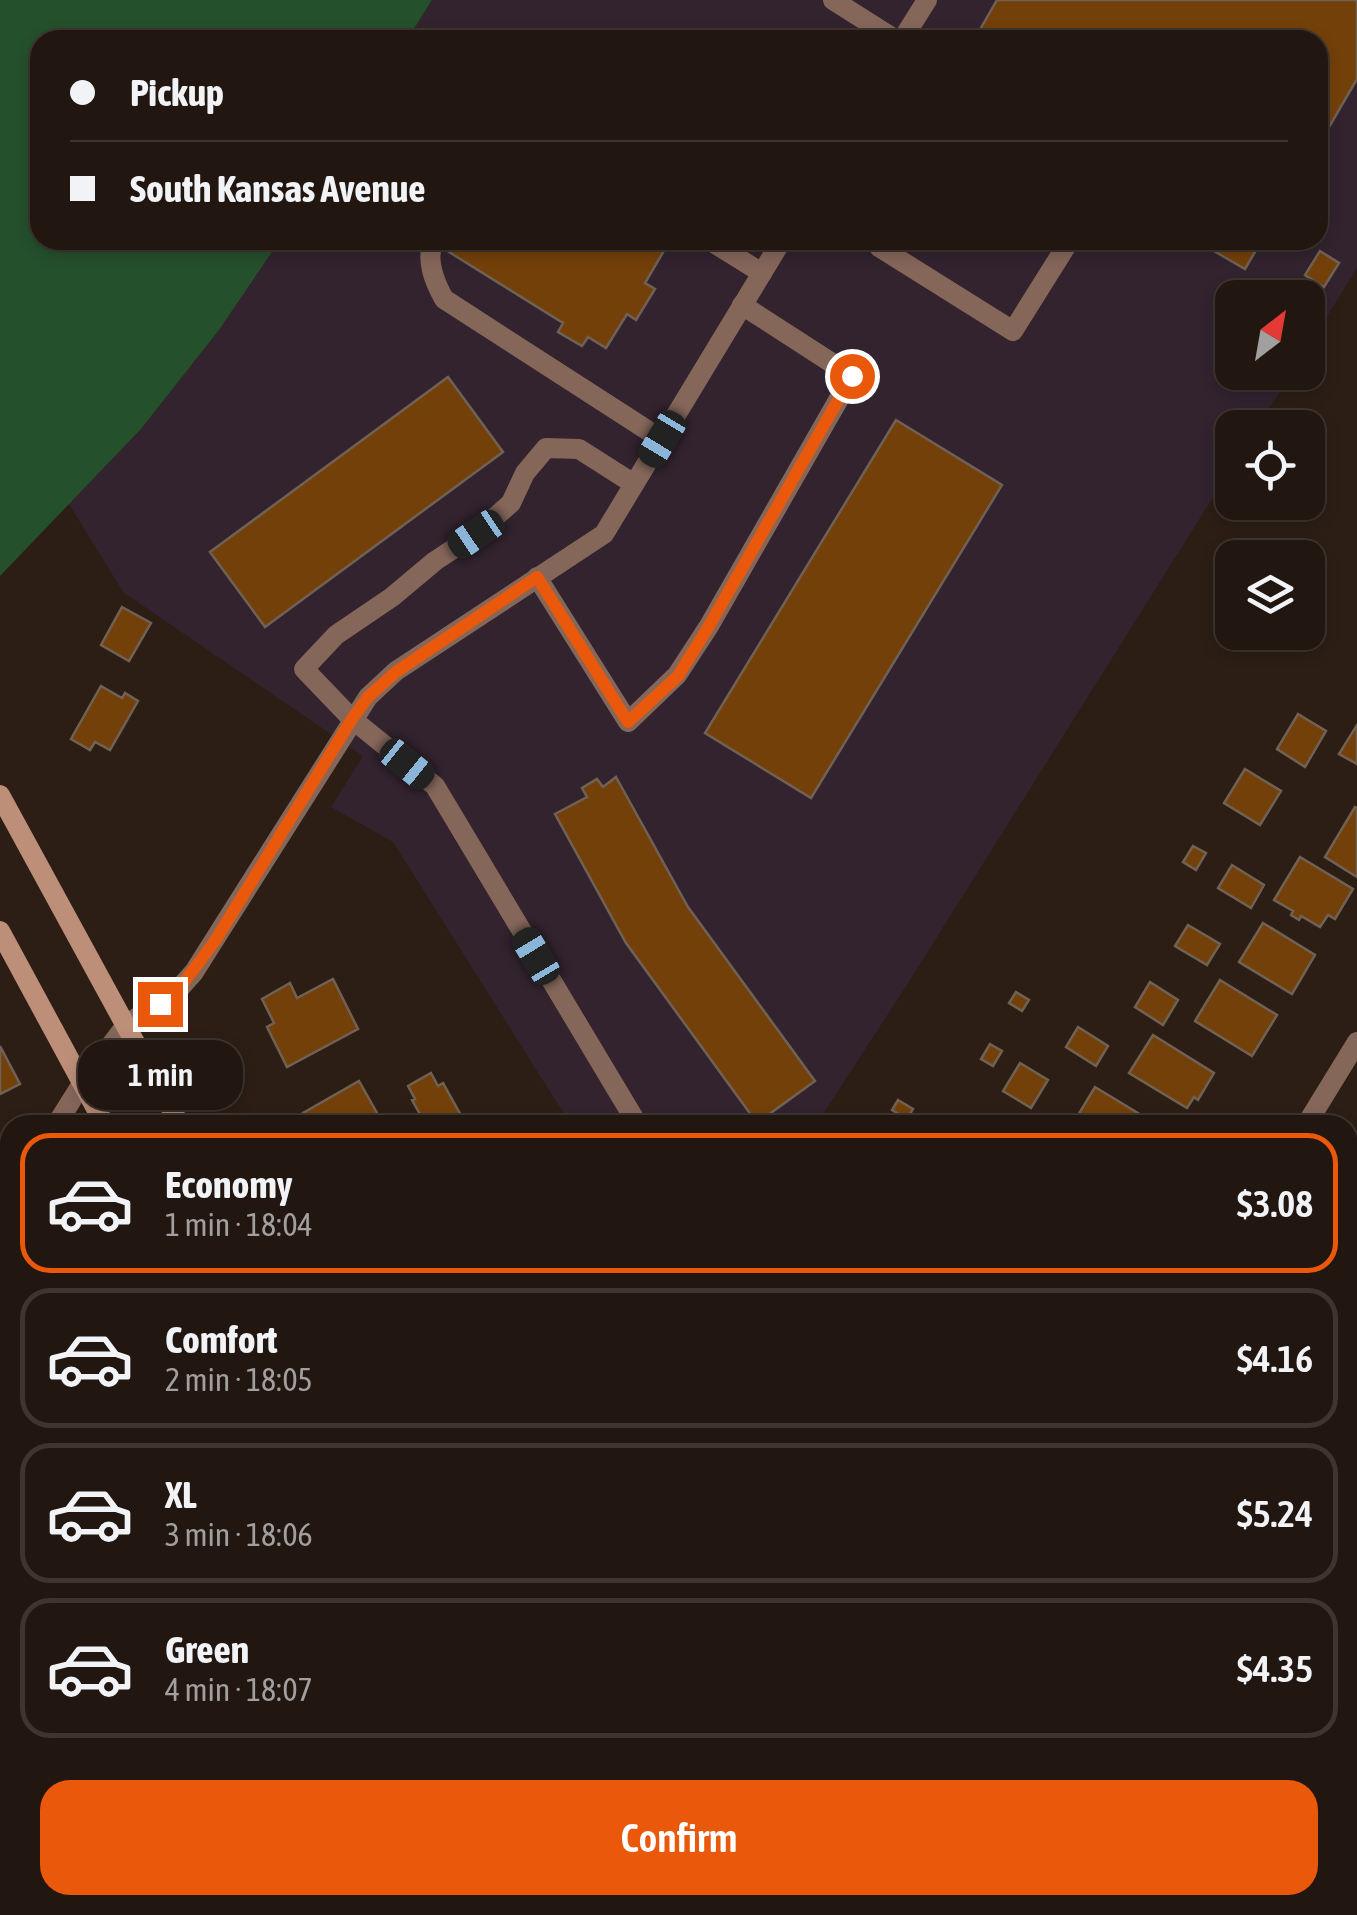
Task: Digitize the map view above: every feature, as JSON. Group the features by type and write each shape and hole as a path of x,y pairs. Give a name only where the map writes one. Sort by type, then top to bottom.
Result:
{"street":[{"path":"833,0 882,30"},
{"path":"906,30 926,0"},
{"path":"430,250 433,278 444,299 662,439"},
{"path":"725,250 762,273"},
{"path":"62,1115 126,1025 178,990 194,972 368,697 396,672 604,534 776,250"},
{"path":"883,250 1013,331 1064,250"},
{"path":"537,577 628,722 678,676 852,376 742,305"},
{"path":"632,1115 435,786 352,719 304,669 336,635 392,598 510,503 526,473 546,448 579,449 634,484"},
{"path":"0,795 175,1115"},
{"path":"0,932 100,1115"},
{"path":"1312,1115 1357,1042"}],"shaded area":[{"path":"432,0 1357,0 1357,268 1325,320 1325,280 1215,280 1215,390 1281,390 1268,410 1215,410 1215,494 822,1115 565,1115 393,842 331,807 363,756 123,592 69,504 141,429 219,330 273,250 1328,250 1328,30 413,30"}],"green space":[{"path":"0,0 432,0 413,30 30,30 30,250 273,250 219,330 141,429 0,576"}],"building":[{"path":"997,0 1357,0 1357,79 1328,129 1328,30 980,30"},
{"path":"664,250 645,283 655,289 636,320 627,314 606,348 588,337 582,346 558,332 563,323 449,252"},
{"path":"1212,250 1256,250 1245,269"},
{"path":"1320,251 1339,263 1325,285 1325,280 1305,275"},
{"path":"448,377 503,452 265,627 210,552"},
{"path":"896,420 1002,485 811,798 705,733"},
{"path":"122,607 151,623 129,661 101,645"},
{"path":"101,686 122,698 125,693 138,701 110,750 95,742 90,750 71,739"},
{"path":"1298,714 1326,731 1305,767 1277,749"},
{"path":"1357,725 1357,764 1339,754"},
{"path":"1245,769 1281,791 1260,825 1224,803"},
{"path":"616,777 688,907 815,1081 768,1115 751,1115 626,943 555,814 587,797 582,788 597,779 603,787"},
{"path":"1357,808 1357,877 1325,857"},
{"path":"1193,846 1206,853 1196,870 1183,862"},
{"path":"1300,857 1353,889 1335,919 1328,915 1320,927 1301,916 1299,920 1291,915 1293,911 1274,900"},
{"path":"1232,865 1264,885 1251,908 1218,888"},
{"path":"1263,923 1315,955 1292,994 1239,962"},
{"path":"1188,925 1220,944 1207,965 1175,946"},
{"path":"333,979 358,1029 287,1067 267,1027 274,1023 262,999 290,983 297,998"},
{"path":"1220,980 1277,1015 1252,1056 1195,1021"},
{"path":"1150,982 1178,1000 1163,1025 1135,1007"},
{"path":"1016,992 1029,1000 1022,1011 1009,1003"},
{"path":"1078,1027 1108,1046 1096,1066 1066,1047"},
{"path":"1153,1035 1214,1073 1198,1100 1194,1097 1187,1108 1129,1073"},
{"path":"990,1044 1002,1051 993,1066 981,1059"},
{"path":"0,1046 20,1084 0,1094"},
{"path":"1020,1063 1048,1080 1031,1108 1003,1091"},
{"path":"431,1073 438,1086 443,1083 461,1115 420,1115 408,1086"},
{"path":"359,1081 378,1115 304,1115"},
{"path":"1095,1087 1141,1115 1078,1115"},
{"path":"898,1100 913,1109 909,1115 892,1110"}],"route":[{"path":"160,1004 194,972 368,697 396,672 537,577 628,722 678,676 852,376"}]}
